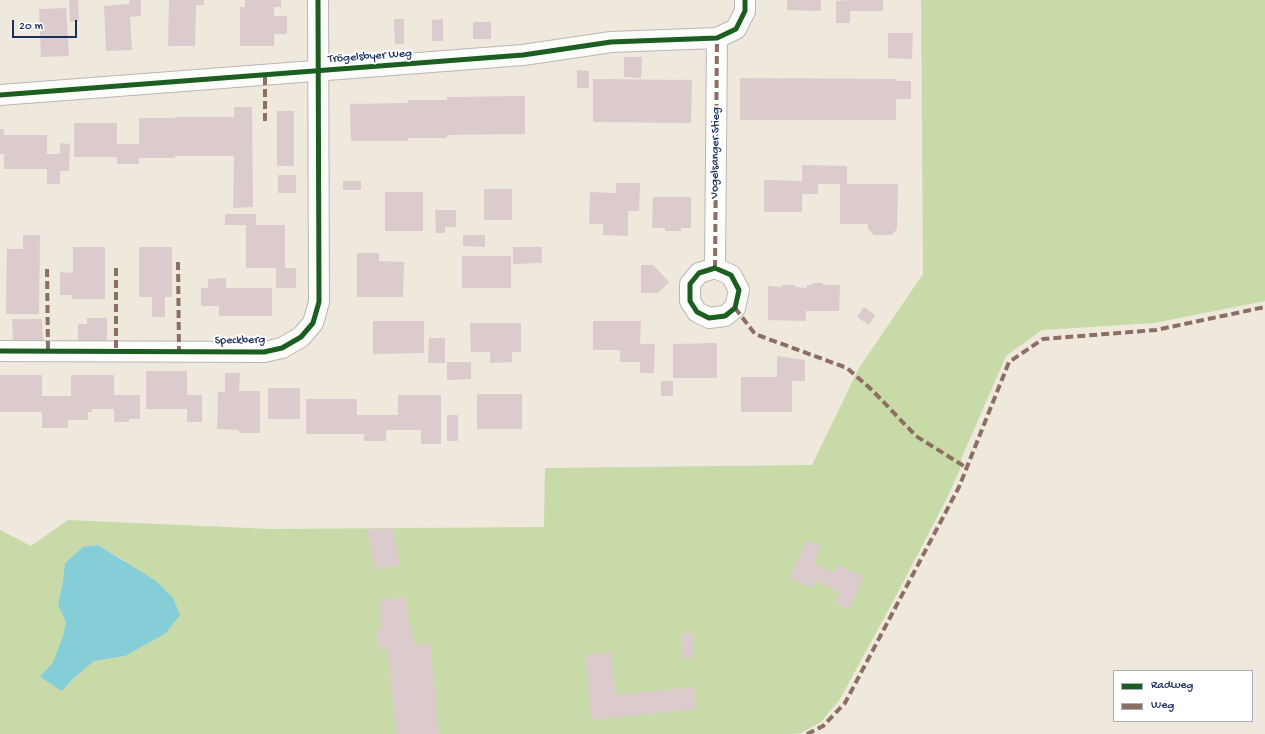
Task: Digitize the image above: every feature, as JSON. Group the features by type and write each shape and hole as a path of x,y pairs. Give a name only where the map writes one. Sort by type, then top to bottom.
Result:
{"street":[{"name":"Speckberg","path":"0,351 264,352 282,348 301,337 313,323 319,302 318,0"},
{"path":"717,38 736,29 745,11 745,0"},
{"name":"Trögelsbyer Weg","path":"0,95 523,55 611,42 717,38"},
{"name":"Vogelsanger Stieg","path":"715,268 717,38"}],"green space":[{"path":"921,0 1265,0 1265,301 1154,323 1042,330 1006,356 962,457 960,469 947,498 840,699 821,722 801,733 791,734 0,734 0,530 31,546 68,520 271,529 544,527 545,468 812,465 859,368 923,274","holes":["98,545 125,561 125,656 94,661 74,678 62,691 41,677 53,662 63,637 66,622 58,605 65,563 83,547"]}],"water":[{"path":"98,545 156,581 173,598 180,615 166,633 125,656 94,661 74,678 62,691 40,677 53,662 63,636 66,622 58,605 65,563 83,547"}],"building":[{"path":"69,0 78,0 79,21 70,22"},
{"path":"129,0 141,0 141,16 130,17 132,50 106,51 104,6 130,4"},
{"path":"169,0 204,0 204,5 196,5 195,46 168,46"},
{"path":"245,0 281,0 281,7 274,7 274,16 287,16 287,34 274,34 274,46 240,46 240,7 245,7"},
{"path":"787,0 821,0 821,11 787,10"},
{"path":"883,0 883,11 850,11 850,23 836,23 836,1"},
{"path":"66,8 69,56 41,57 39,9"},
{"path":"394,19 404,19 404,44 395,44"},
{"path":"443,19 443,41 432,41 432,20"},
{"path":"473,22 491,22 491,39 473,39"},
{"path":"888,33 913,33 912,59 888,58"},
{"path":"624,57 642,57 641,78 624,77"},
{"path":"577,70 589,71 589,88 577,88"},
{"path":"740,78 897,79 897,81 911,81 911,99 896,99 896,120 740,120"},
{"path":"593,79 692,80 691,123 593,122"},
{"path":"525,96 525,134 447,135 447,138 408,138 408,141 351,141 350,104 408,103 408,100 447,100 447,97"},
{"path":"234,107 252,107 253,207 233,208 234,156 175,156 175,158 139,158 139,164 117,164 117,157 74,157 74,123 117,123 117,144 139,144 139,118 234,117"},
{"path":"277,111 294,111 294,166 277,166"},
{"path":"0,129 4,129 4,135 47,135 47,154 60,154 60,143 70,144 69,171 60,171 60,184 47,184 47,169 4,169 4,154 0,154"},
{"path":"802,165 847,166 847,184 898,184 897,229 892,235 874,235 868,229 868,224 840,224 840,184 818,184 818,194 802,194 802,212 764,212 764,180 802,181"},
{"path":"278,175 296,175 296,193 278,193"},
{"path":"343,181 361,181 361,190 343,190"},
{"path":"616,183 640,183 639,211 628,211 628,236 603,235 603,224 589,224 590,192 616,193"},
{"path":"484,189 512,189 512,220 484,220"},
{"path":"385,192 423,192 423,231 385,231"},
{"path":"653,197 691,197 691,228 681,228 681,231 665,231 665,228 652,228"},
{"path":"435,210 456,210 456,227 445,227 445,233 436,233"},
{"path":"225,214 256,214 256,225 285,225 285,268 296,268 296,288 276,288 276,268 246,268 246,225 225,225"},
{"path":"23,235 40,235 39,314 6,314 7,249 23,249"},
{"path":"463,235 485,235 485,247 463,246"},
{"path":"73,247 105,247 105,299 72,299 73,295 60,295 60,272 73,273"},
{"path":"139,247 172,247 172,297 165,297 165,317 152,317 152,297 139,297"},
{"path":"513,247 542,247 542,263 513,264"},
{"path":"357,253 379,253 379,261 404,262 403,297 357,297"},
{"path":"462,256 511,256 511,288 462,288"},
{"path":"641,265 653,265 669,282 658,293 641,293"},
{"path":"226,278 226,288 272,288 272,316 219,316 219,306 201,306 201,288 208,288 208,279"},
{"path":"812,283 823,283 823,285 840,285 839,311 806,311 806,321 768,320 768,286 782,287 782,285 795,285 795,287 807,288 807,285 812,285"},
{"path":"864,307 875,315 869,325 857,317"},
{"path":"87,318 107,318 107,342 78,342 78,324 87,324"},
{"path":"12,319 42,319 43,341 13,342"},
{"path":"373,321 424,321 424,353 373,354"},
{"path":"593,321 641,321 640,344 655,344 654,373 640,373 640,362 620,362 620,350 593,350"},
{"path":"470,323 521,323 521,352 512,352 512,362 490,363 490,352 471,352"},
{"path":"429,338 445,338 445,363 428,363"},
{"path":"717,343 717,378 673,378 673,344"},
{"path":"777,356 805,360 805,381 792,381 792,412 741,412 741,377 777,377"},
{"path":"447,362 471,362 471,379 447,380"},
{"path":"146,371 187,371 187,395 202,395 202,422 187,422 187,409 146,409"},
{"path":"225,373 240,373 239,391 260,391 260,433 239,433 239,430 217,429 218,392 225,392"},
{"path":"0,375 42,375 42,396 71,396 71,375 114,375 114,395 140,395 140,419 129,419 129,422 114,422 114,409 92,409 92,412 88,412 88,420 68,420 68,428 42,428 42,412 0,412"},
{"path":"661,381 673,381 673,396 661,396"},
{"path":"268,388 300,388 300,419 268,419"},
{"path":"477,394 522,394 522,429 477,429"},
{"path":"398,395 441,395 441,444 421,444 421,430 386,430 386,441 364,441 364,434 306,434 306,399 357,399 357,415 398,415"},
{"path":"447,415 458,415 458,441 447,441"},
{"path":"367,529 393,529 400,565 375,570"},
{"path":"807,540 821,547 814,564 834,573 837,565 864,577 849,609 835,603 840,592 815,581 812,588 789,578"},
{"path":"406,597 409,626 412,626 414,645 430,643 439,734 396,734 387,648 378,649 376,630 381,629 379,600"},
{"path":"694,633 694,658 682,658 681,634"},
{"path":"611,652 616,695 694,687 696,709 591,720 585,655"}],"marked path":[{"path":"715,268 717,38"},
{"path":"265,75 265,121"},
{"path":"178,262 179,352"},
{"path":"116,268 116,351"},
{"path":"47,269 48,351"},
{"path":"807,734 823,726 845,703 959,487 1009,362 1043,339 1156,330 1265,307"},
{"path":"735,308 755,334 847,368 872,390 916,436 967,468"}],"cycle path":[{"path":"0,351 264,352 282,348 301,337 313,323 319,302 318,0"},
{"path":"0,95 523,55 611,42 717,38 736,29 745,11 745,0"},
{"path":"715,268 731,275 739,290 735,308 725,316 709,318 697,312 690,301 690,284 699,273 715,268"}]}
